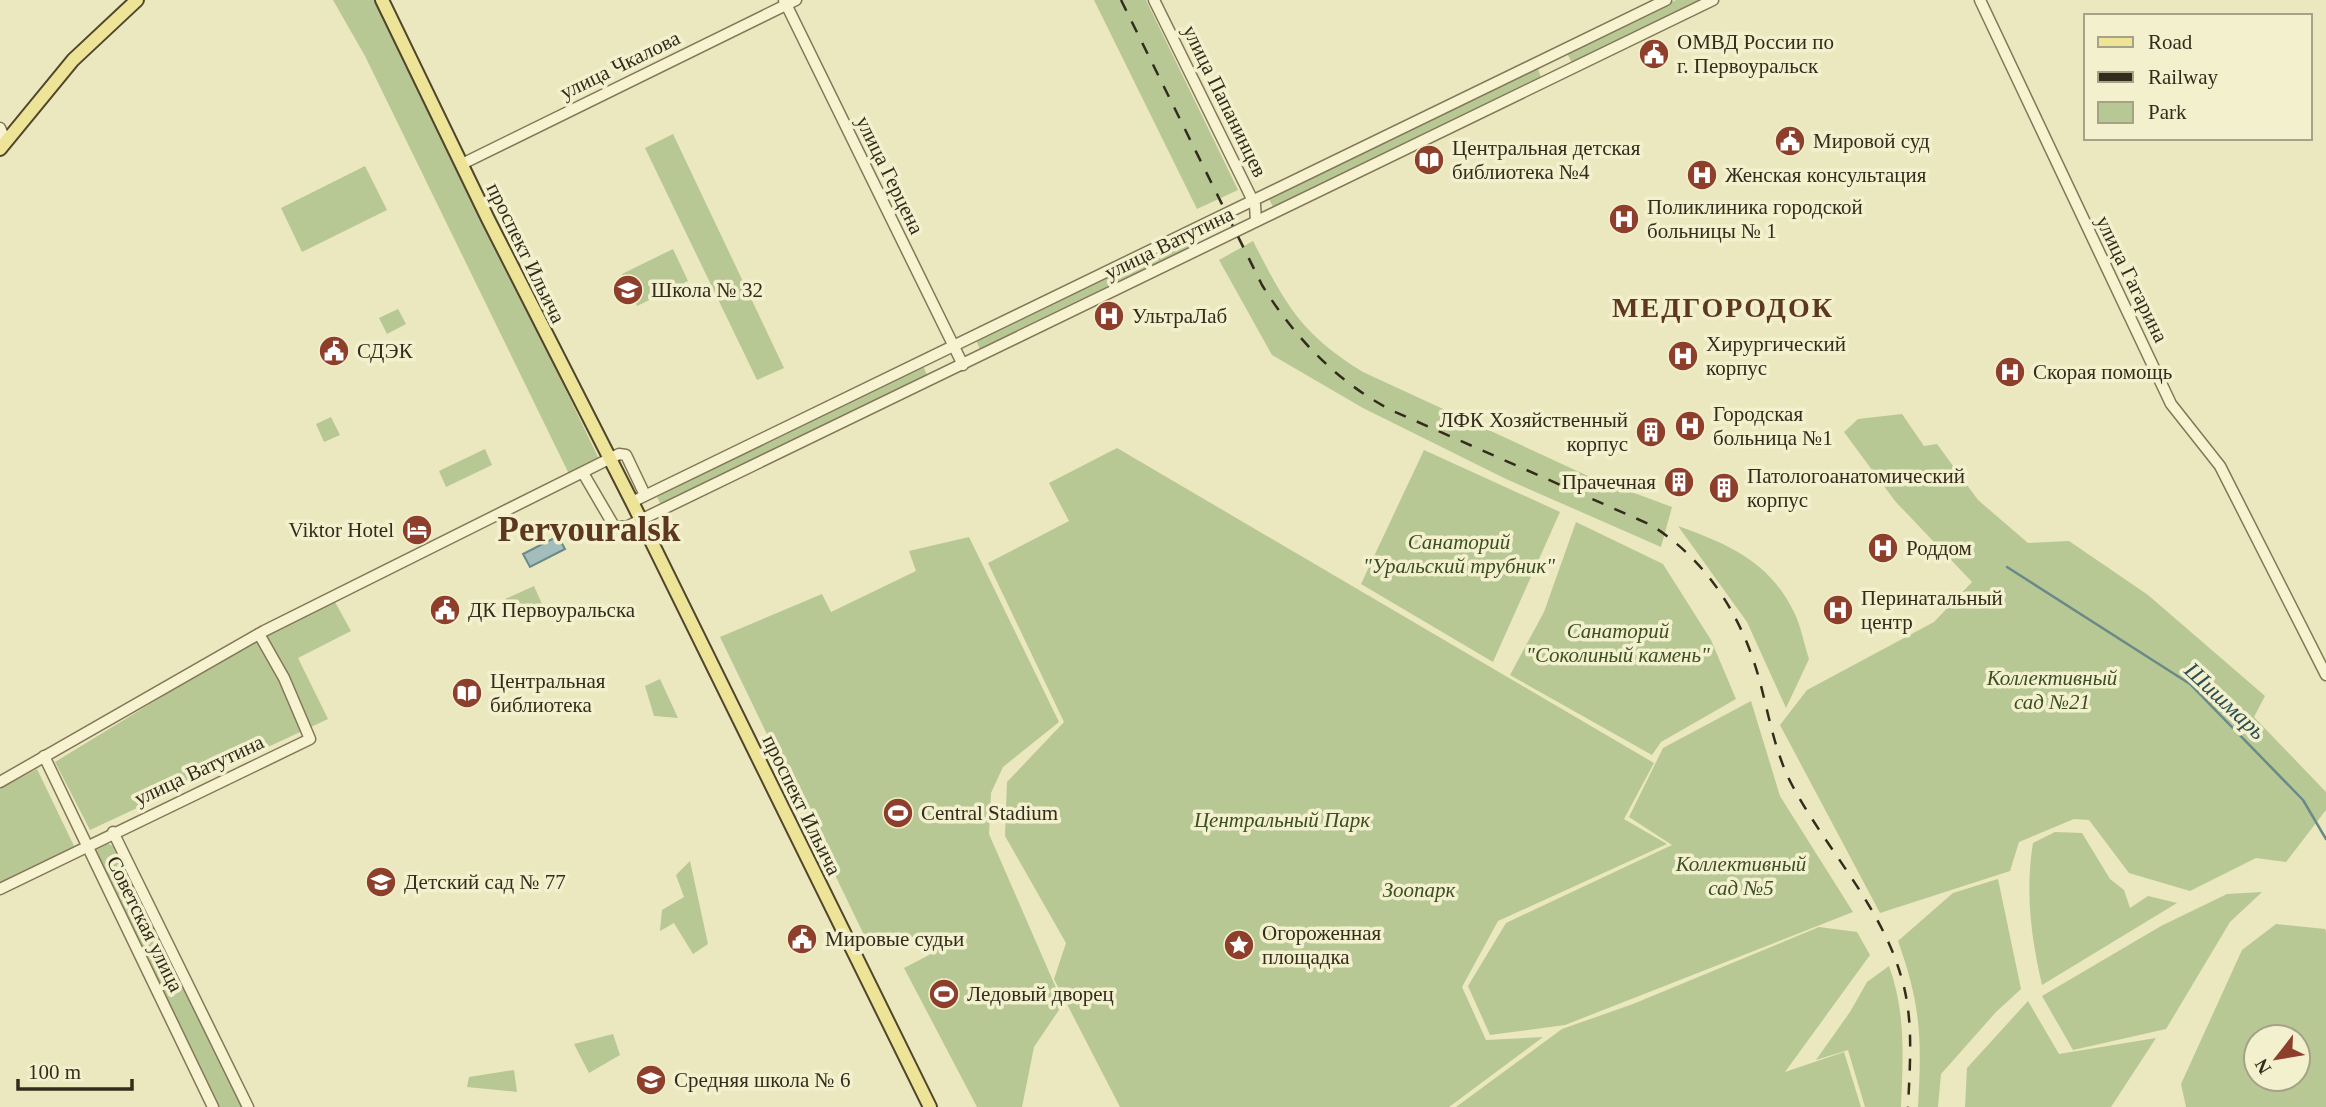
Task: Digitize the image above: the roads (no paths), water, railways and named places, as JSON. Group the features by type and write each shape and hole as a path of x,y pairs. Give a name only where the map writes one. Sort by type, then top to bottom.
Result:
{"main road":[{"path":"3,145 73,60 137,0"},
{"name":"проспект Ильича","path":"382,0 930,1107"}],"street":[{"name":"улица Папанинцев","path":"1154,0 1252,200 1256,221"},
{"name":"улица Ватутина","path":"632,502 1666,0"},
{"name":"улица Ватутина","path":"641,520 1713,0"},
{"name":"улица Гагарина","path":"1980,0 2171,404 2220,466 2326,675"},
{"name":"улица Чкалова","path":"462,164 788,2"},
{"name":"улица Герцена","path":"788,2 963,365"},
{"path":"0,128 3,145"},
{"path":"0,782 259,634 622,453 626,455 645,495 641,520 626,527 614,526 583,473"},
{"name":"улица Ватутина","path":"0,888 310,739 284,678 259,634"},
{"name":"Советская улица","path":"44,757 213,1107"},
{"name":"Советская улица","path":"113,832 247,1107"}],"water":[{"path":"558,536 565,549 530,567 523,554"}],"waterway":[{"name":"Шишмарь","path":"2007,567 2190,684 2303,800 2326,839"}],"railway":[{"path":"1121,0 1262,285 1288,323 1319,357 1354,387 1393,411 1651,525 1690,556 1720,593 1753,658 1785,771 1805,807 1866,900 1892,950 1908,1008 1908,1107"}],"place":[{"name":"ОМВД России по г. Первоуральск","path":"1654,54"},
{"name":"Мировой суд","path":"1790,141"},
{"name":"Центральная детская библиотека №4","path":"1429,160"},
{"name":"Женская консультация","path":"1702,175"},
{"name":"Поликлиника городской больницы № 1","path":"1624,219"},
{"name":"Школа № 32","path":"628,290"},
{"name":"УльтраЛаб","path":"1109,316"},
{"name":"СДЭК","path":"334,351"},
{"name":"Хирургический корпус","path":"1683,356"},
{"name":"Скорая помощь","path":"2010,372"},
{"name":"Городская больница №1","path":"1690,426"},
{"name":"ЛФК Хозяйственный корпус","path":"1651,432"},
{"name":"Прачечная","path":"1679,482"},
{"name":"Патологоанатомический корпус","path":"1724,488"},
{"name":"Viktor Hotel","path":"417,530"},
{"name":"Роддом","path":"1883,548"},
{"name":"ДК Первоуральска","path":"445,610"},
{"name":"Перинатальный центр","path":"1838,610"},
{"name":"Центральная библиотека","path":"467,693"},
{"name":"Central Stadium","path":"898,813"},
{"name":"Детский сад № 77","path":"381,882"},
{"name":"Мировые судьи","path":"802,939"},
{"name":"Огороженная площадка","path":"1239,945"},
{"name":"Ледовый дворец","path":"944,994"},
{"name":"Средняя школа № 6","path":"651,1080"}],"district":[{"name":"МЕДГОРОДОК","path":"1723,307"},
{"name":"Pervouralsk","path":"589,529"}],"park label":[{"name":"Санаторий \"Уральский трубник\"","path":"1459,554"},
{"name":"Санаторий \"Соколиный камень\"","path":"1618,643"},
{"name":"Коллективный сад №21","path":"2052,690"},
{"name":"Центральный Парк","path":"1282,820"},
{"name":"Коллективный сад №5","path":"1741,876"},
{"name":"Зоопарк","path":"1419,890"}]}
